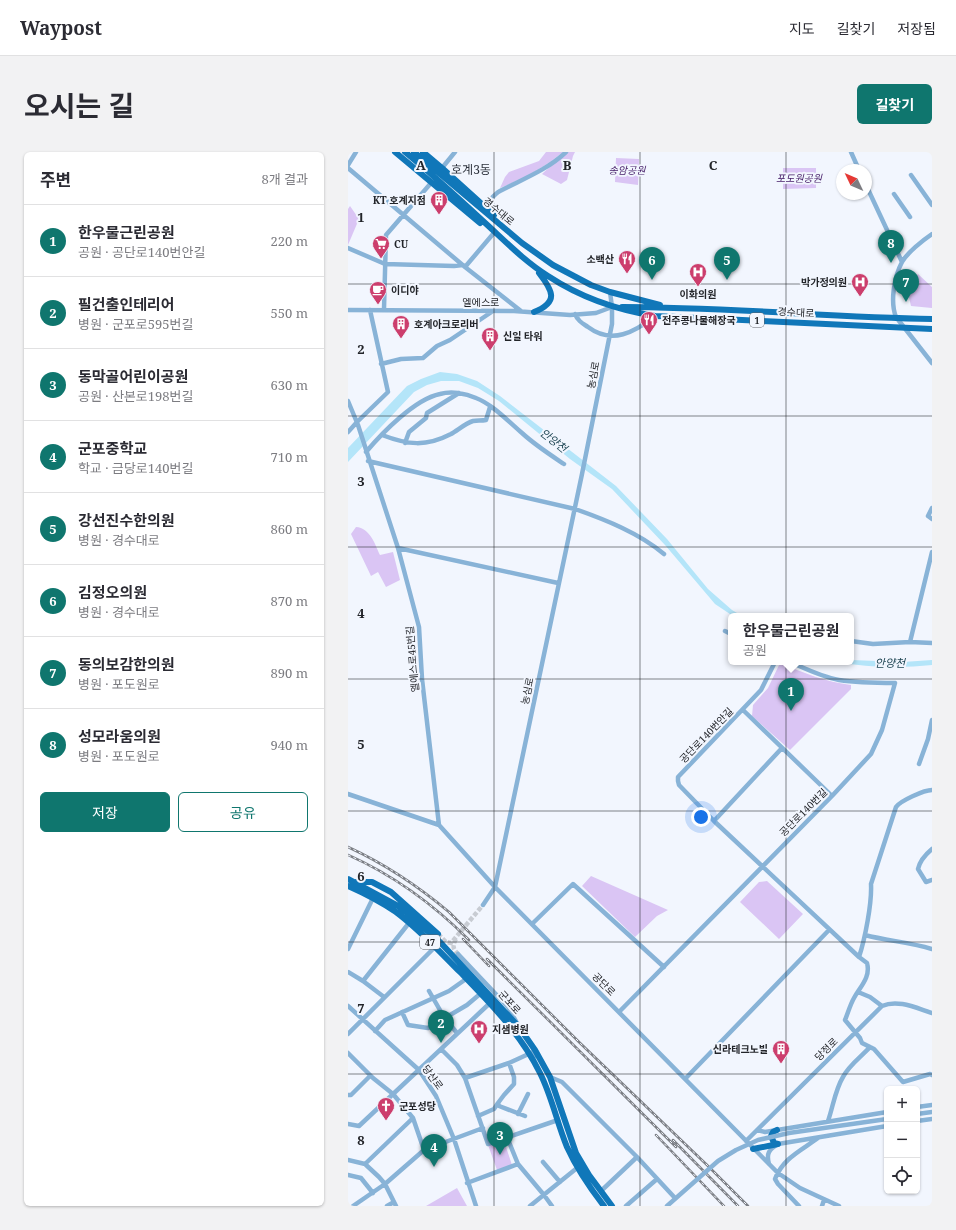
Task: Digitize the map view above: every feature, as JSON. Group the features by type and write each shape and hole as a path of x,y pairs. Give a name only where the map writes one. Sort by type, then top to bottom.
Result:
{"main road":[{"path":"395,152 515,251"},
{"name":"경수대로","path":"406,152 515,251 533,265 559,283 586,297 612,307 655,316 932,329"},
{"name":"경수대로","path":"414,152 522,243 552,265 573,277 610,292 668,307"},
{"path":"423,152 484,206 522,243"},
{"path":"533,265 545,281 550,290 551,296 545,308 534,312"},
{"name":"경수대로","path":"612,307 668,307 932,319"},
{"name":"군포로","path":"348,879 398,906 436,938 519,1027 540,1058 550,1077 576,1153 589,1175 612,1206"},
{"path":"355,882 372,882 391,892 438,934"},
{"name":"군포로","path":"348,886 373,898 394,911 410,924 466,978 512,1028 530,1054 544,1081 566,1143 577,1168 604,1206"},
{"path":"778,1130 773,1132 771,1136 772,1141 778,1144"},
{"path":"566,1143 573,1155 576,1153"},
{"path":"753,1149 778,1144"}],"street":[{"path":"356,152 348,167 403,215 521,312"},
{"path":"442,168 456,152"},
{"path":"484,206 498,191 550,165 566,152"},
{"path":"851,152 856,164"},
{"path":"911,176 932,205"},
{"path":"384,309 386,235 431,182"},
{"path":"894,194 910,217"},
{"path":"872,198 902,262"},
{"path":"348,248 385,264 464,266 493,234"},
{"path":"932,234 922,241 902,262 894,286 893,310 896,318 932,363"},
{"name":"농심로","path":"483,905 495,887 558,583 575,509 612,324 610,292"},
{"name":"엘에스로","path":"348,310 384,309 575,314 596,313 612,307"},
{"path":"348,432 388,392 370,310"},
{"path":"381,364 400,359 423,358 437,346 450,340 493,311"},
{"path":"575,314 578,320 594,332 609,336 620,336 643,325 655,316"},
{"path":"405,443 409,432 426,418 427,413 459,393"},
{"path":"366,451 406,413 422,401 440,394 459,393 476,398 490,407 536,445 564,464"},
{"path":"348,401 357,423"},
{"path":"382,435 405,443 418,444 437,440 452,434 472,421 486,420 490,407"},
{"name":"엘에스로45번길","path":"357,423 368,461 398,548 419,627 422,679 439,825"},
{"path":"368,461 575,509 603,518 654,546 664,554"},
{"path":"932,508 928,516 932,519"},
{"path":"398,548 558,583"},
{"path":"910,642 932,552"},
{"path":"854,641 873,644 910,642 932,643"},
{"name":"공단로140번안길","path":"774,665 761,690 678,777 678,782 679,785 714,821 829,930 860,957"},
{"name":"공단로140번길","path":"619,1012 832,796 870,754 875,746 882,730 895,683 857,682 838,679 813,672 797,665"},
{"path":"742,710 832,796"},
{"path":"919,764 928,739 932,720"},
{"path":"714,821 782,748"},
{"path":"932,790 921,792 899,803 896,807 871,884 865,935 860,957 867,963 868,967 866,979 845,1020 860,1038 862,1043 874,1049 903,1082 930,1074 932,1075"},
{"name":"공단로","path":"348,794 439,825 495,887 770,1166 800,1188 839,1206"},
{"path":"932,849 919,864 918,869 926,882 932,880"},
{"path":"532,924 573,884 664,967"},
{"path":"348,949 373,898"},
{"path":"363,981 410,924"},
{"path":"685,1080 829,930"},
{"path":"865,935 882,940 922,945 932,949"},
{"path":"348,1034 435,947"},
{"path":"458,954 508,1007 519,1027"},
{"path":"348,972 384,997"},
{"path":"375,1030 385,1020 449,991 466,978"},
{"path":"429,990 444,1018 457,1033"},
{"path":"858,992 870,996 882,1006 887,1004 901,1004 932,1013"},
{"path":"402,1012 408,1025 428,1028 467,1005 480,994"},
{"path":"348,1124 359,1126 457,1033 490,1004"},
{"name":"당산로","path":"348,1006 419,1070 436,1096 454,1139 467,1183 476,1206"},
{"name":"당정로","path":"746,1141 882,1006"},
{"path":"828,1121 842,1077 870,1047"},
{"path":"441,1049 457,1065 465,1078 488,1144 558,1120"},
{"path":"465,1078 509,1063 533,1052 540,1058"},
{"path":"348,1053 370,1076 393,1094 413,1118 424,1150"},
{"path":"478,1116 494,1108 514,1084 514,1076 509,1063"},
{"path":"348,1095 351,1095 370,1076"},
{"path":"550,1077 562,1082 637,1157 675,1198"},
{"path":"518,1114 528,1094"},
{"path":"498,1103 499,1106 525,1116"},
{"path":"920,1107 932,1105"},
{"path":"757,1130 765,1132 884,1112"},
{"path":"920,1114 932,1112"},
{"path":"365,1164 413,1118"},
{"path":"667,1206 718,1161 736,1150 758,1140 789,1133 884,1119"},
{"path":"920,1121 932,1119"},
{"path":"770,1166 768,1154 770,1149 778,1144 884,1126"},
{"path":"354,1206 385,1184 424,1150 483,1128"},
{"path":"507,1137 518,1164 552,1206"},
{"path":"799,1206 778,1184 776,1179 778,1173 788,1159 819,1137"},
{"path":"601,1192 637,1157"},
{"path":"348,1160 365,1164 385,1184 394,1204 387,1206"},
{"path":"543,1162 560,1182"},
{"path":"467,1183 518,1164"},
{"path":"530,1206 577,1168"},
{"path":"348,1175 361,1178 372,1193"},
{"path":"626,1206 657,1179"},
{"path":"822,1206 824,1200"}],"green space":[{"path":"546,152 563,152 533,173 500,188 509,172 539,161"},
{"path":"566,152 575,152 567,180 561,184 542,174"},
{"name":"송암공원","path":"616,158 639,159 638,185 615,182"},
{"name":"포도원공원","path":"783,168 816,168 816,188 783,189"},
{"path":"350,206 359,219 348,245 348,209"},
{"path":"918,274 932,287 932,308 911,306 907,289"},
{"path":"356,527 365,530 368,533 380,555 393,552 400,580 386,587 378,572 371,576 351,534"},
{"path":"779,665 785,665 806,674 851,685 851,689 790,750 752,716 753,705 768,688"},
{"path":"591,876 668,910 657,916 635,937 582,886"},
{"path":"767,881 803,914 779,939 740,902 759,882"},
{"path":"503,1140 512,1165 497,1170 488,1145"},
{"path":"457,1188 467,1206 426,1206"}],"water":[{"name":"안양천","path":"440,372 457,374 477,381 500,396 616,486 667,539 708,589 737,613 728,613 715,604 665,545 612,489 570,459 499,401 478,388 459,381 441,381 427,385 414,392 348,462 348,448 407,386"},
{"name":"안양천","path":"854,660 903,662 932,660 932,665 910,667 854,664"}],"tunnel":[{"path":"438,934 446,942 451,943 483,905"},
{"path":"456,939 454,947 458,954"}],"railway":[{"path":"348,847 401,876 449,912 580,1043 748,1206"},
{"path":"348,855 397,881 442,915 469,940"},
{"path":"463,939 489,966"},
{"path":"487,959 676,1147"},
{"path":"656,1135 724,1206"},
{"path":"673,1140 738,1206"}],"place":[{"name":"KT 호계지점","path":"439,215"},
{"name":"CU","path":"381,259"},
{"name":"성모라움의원","path":"891,263"},
{"name":"소백산","path":"627,274"},
{"name":"김정오의원","path":"652,280"},
{"name":"강선진수한의원","path":"727,280"},
{"name":"이화의원","path":"698,287"},
{"name":"박가정의원","path":"860,297"},
{"name":"동의보감한의원","path":"906,302"},
{"name":"이디야","path":"378,305"},
{"name":"전주콩나물해장국","path":"649,335"},
{"name":"호계아크로리버","path":"401,339"},
{"name":"신일 타워","path":"490,351"},
{"name":"한우물근린공원","path":"791,711"},
{"name":"필건출인테리어","path":"441,1043"},
{"name":"지샘병원","path":"479,1044"},
{"name":"신라테크노빌","path":"781,1064"},
{"name":"군포성당","path":"386,1121"},
{"name":"동막골어린이공원","path":"500,1155"},
{"name":"군포중학교","path":"434,1167"}],"district":[{"name":"호계3동","path":"471,169"}]}
